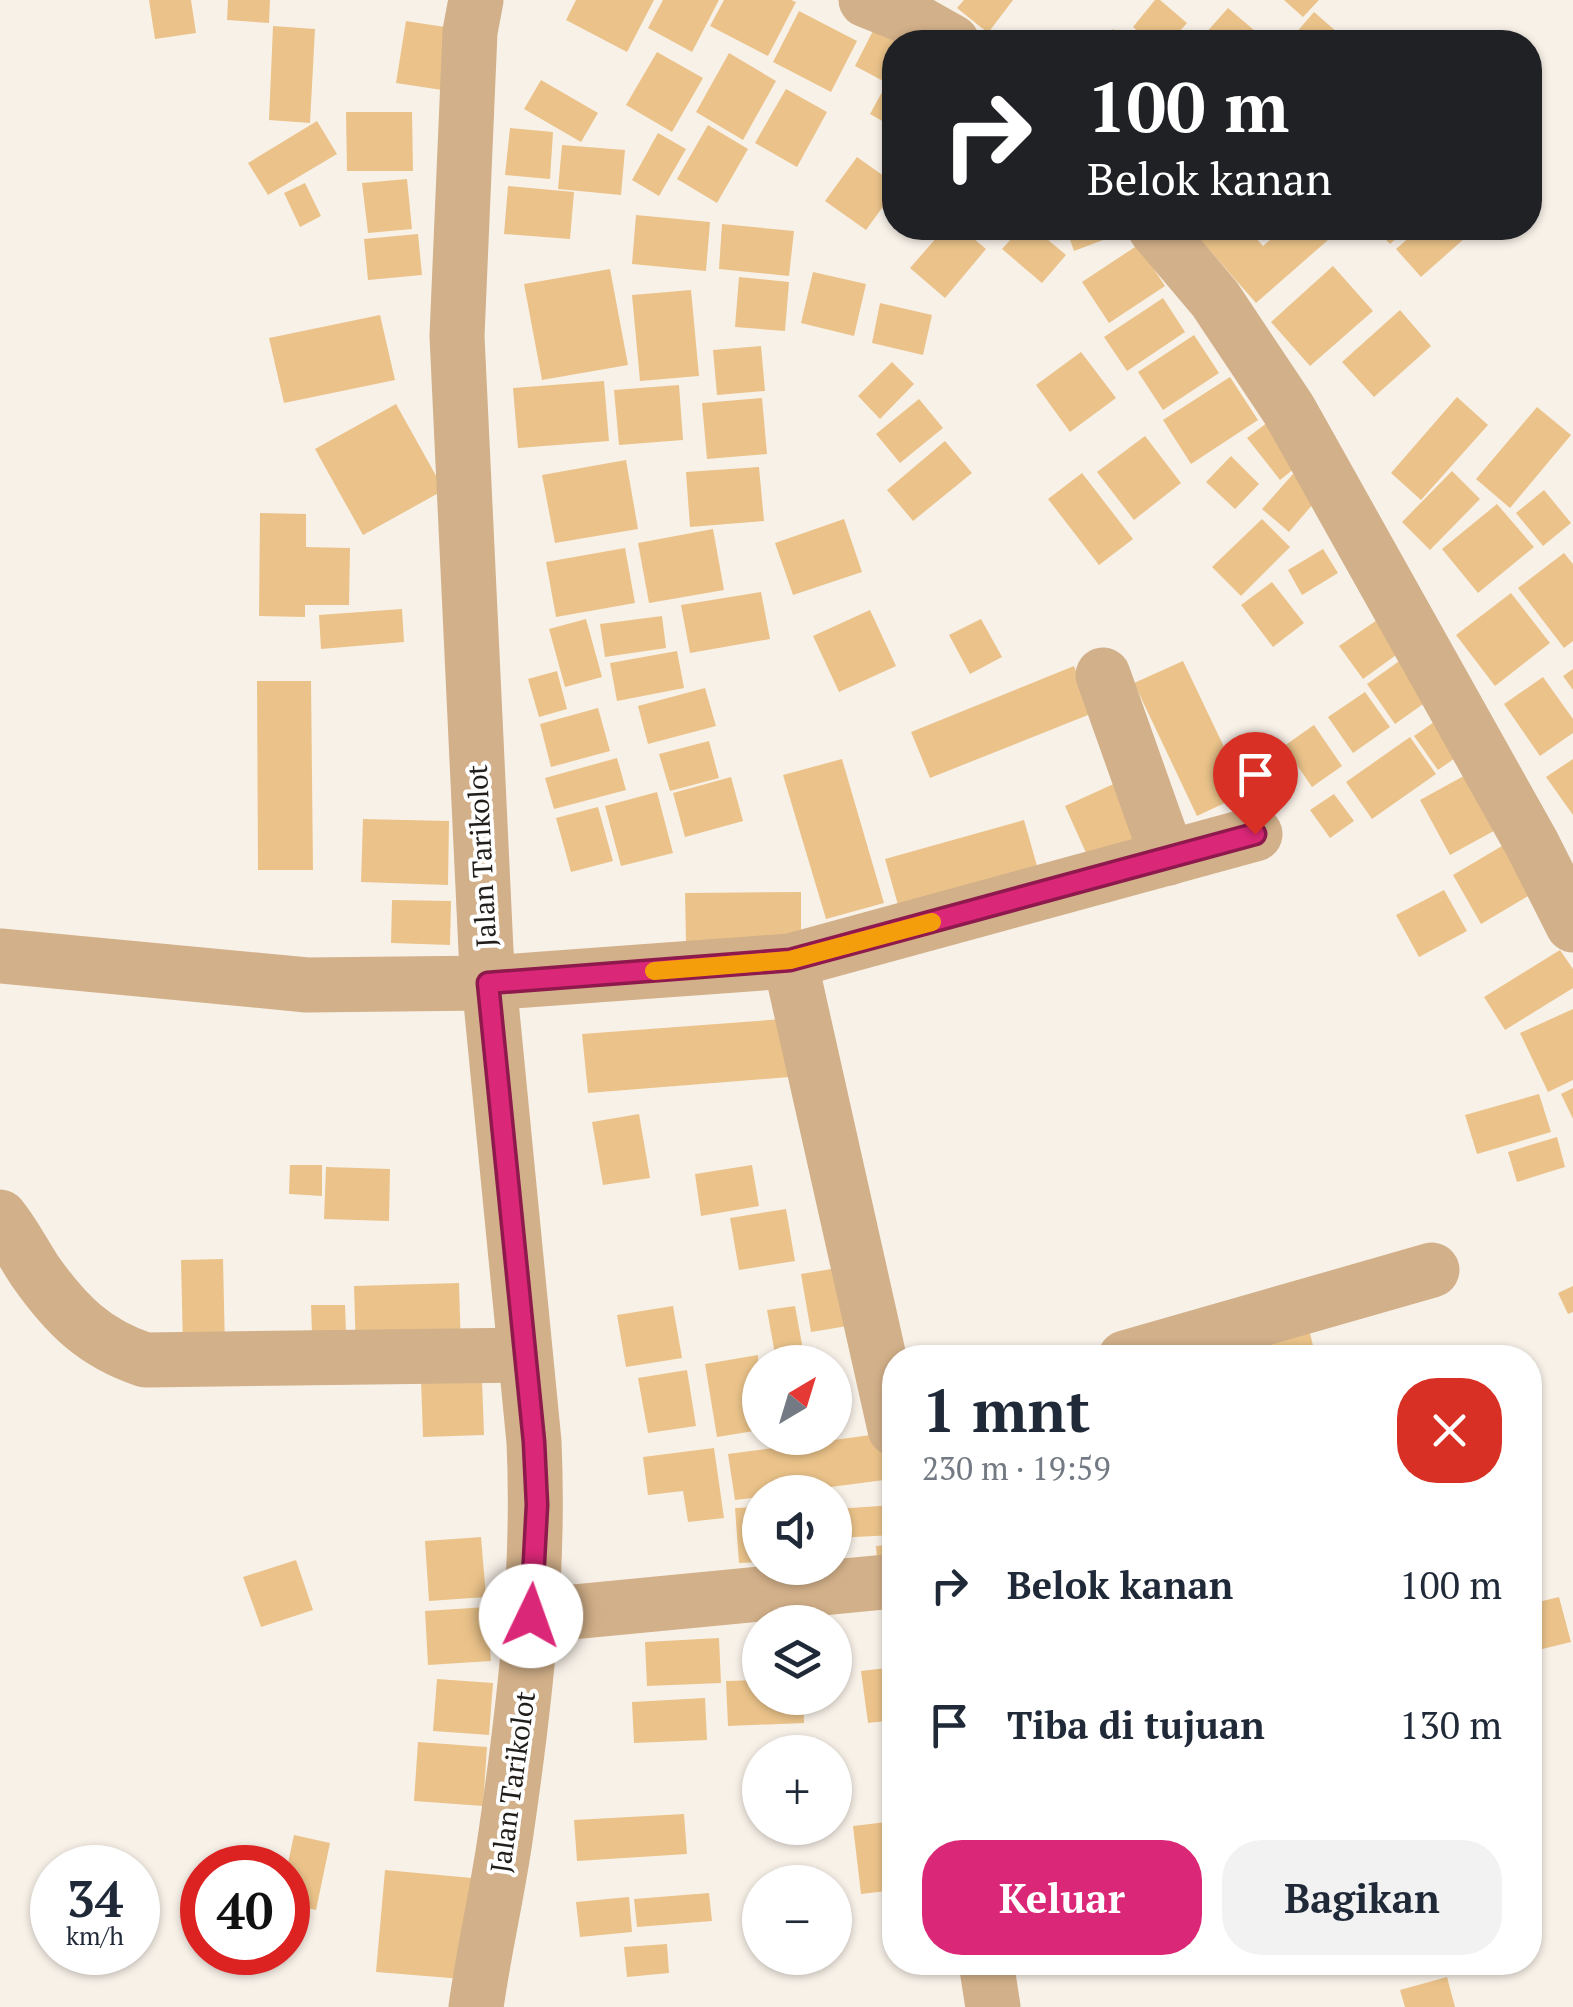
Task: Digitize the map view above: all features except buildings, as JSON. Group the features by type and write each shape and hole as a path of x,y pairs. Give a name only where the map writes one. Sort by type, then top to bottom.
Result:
{"street":[{"name":"Jalan Tarikolot","path":"476,0 470,32 457,336 488,983 526,1355 537,1505 527,1680 506,1835 476,2007"},
{"path":"866,0 931,30"},
{"path":"1165,240 1215,298 1289,410 1532,844 1573,925"},
{"path":"1102,675 1168,858"},
{"path":"0,956 306,985 488,983 790,960 1255,834"},
{"path":"790,960 882,1368"},
{"path":"0,1217 78,1325 110,1348 145,1360 526,1355"},
{"path":"1170,1345 1432,1270"},
{"path":"531,1616 882,1582"},
{"path":"988,1975 992,2007"}],"slow traffic":[{"path":"654,971 790,960 932,922"}],"route":[{"path":"531,1616 537,1505 534,1442 488,983 790,960 1255,834"}]}
